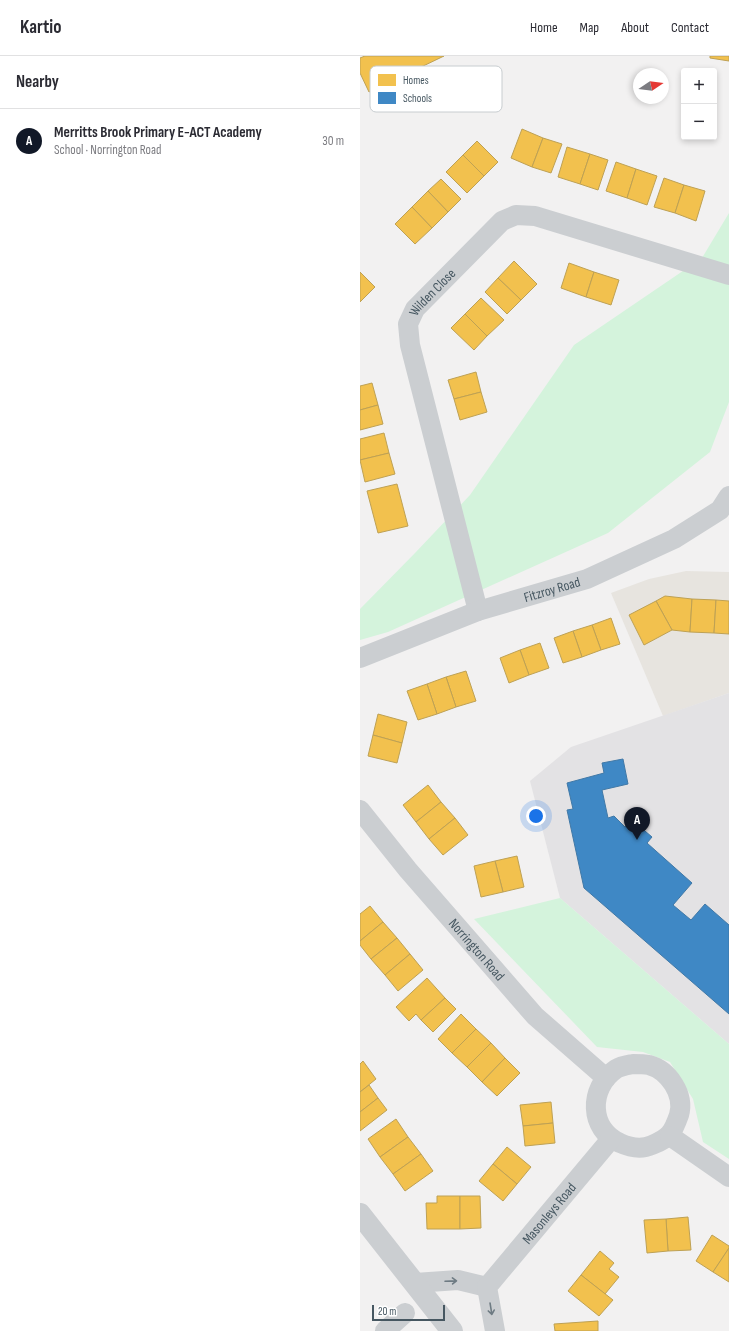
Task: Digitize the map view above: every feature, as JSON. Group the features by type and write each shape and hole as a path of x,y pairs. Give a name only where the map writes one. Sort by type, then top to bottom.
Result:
{"street":[{"name":"Wilden Close","path":"478,611 410,345 408,324 415,309 502,221 516,215 535,216 729,276"},
{"name":"Fitzroy Road","path":"360,658 478,611 587,579 674,539 726,507"},
{"name":"Norrington Road","path":"360,810 408,870 535,1016 606,1078"},
{"path":"633,1064 648,1065 660,1070 671,1080 679,1098 680,1112 670,1136 661,1142 645,1148 631,1148 611,1139 602,1128 595,1110 596,1096 606,1078 617,1069 633,1064"},
{"path":"670,1136 729,1177"},
{"name":"Masonleys Road","path":"487,1287 611,1139"},
{"path":"360,1214 452,1331"},
{"path":"415,1283 458,1280 487,1287 494,1331"},
{"path":"385,1331 405,1313"}],"shaded area":[{"path":"686,571 729,572 729,693 663,716 611,593 649,579"},
{"path":"729,693 729,1044 560,898 530,781 571,747"}],"green space":[{"path":"729,213 729,402 710,452 608,533 388,632 360,640 360,609 470,495 574,345 702,258"},
{"path":"560,898 729,1044 729,1159 703,1142 693,1099 670,1062 643,1052 597,1047 474,919"}],"building: Homes":[{"path":"365,56 444,56 423,66 370,66 369,92 360,73 360,58"},
{"path":"710,56 729,56 729,61 710,58"},
{"path":"522,129 543,138 532,167 511,158"},
{"path":"543,138 562,144 551,173 532,167"},
{"path":"477,141 498,162 484,176 463,155"},
{"path":"567,147 590,154 580,184 558,177"},
{"path":"590,154 608,160 598,190 580,184"},
{"path":"463,155 484,176 467,193 446,172"},
{"path":"616,162 636,169 627,198 606,191"},
{"path":"636,169 657,176 647,205 627,198"},
{"path":"664,178 684,185 675,213 654,207"},
{"path":"441,179 461,199 448,212 428,191"},
{"path":"684,185 705,191 696,221 675,213"},
{"path":"428,191 448,212 432,228 412,207"},
{"path":"412,207 432,228 415,244 395,224"},
{"path":"514,261 537,284 521,300 498,278"},
{"path":"569,263 594,272 586,297 561,288"},
{"path":"360,272 375,287 360,302"},
{"path":"594,272 619,280 611,305 586,297"},
{"path":"498,278 521,300 507,314 485,292"},
{"path":"481,298 504,320 487,336 465,314"},
{"path":"465,314 487,336 474,350 451,328"},
{"path":"476,372 481,392 454,399 448,380"},
{"path":"372,383 378,405 360,410 360,386"},
{"path":"481,392 487,412 460,420 454,399"},
{"path":"378,405 383,424 360,430 360,410"},
{"path":"384,433 389,453 360,460 360,439"},
{"path":"389,453 395,474 365,482 360,460"},
{"path":"397,484 408,526 378,533 367,491"},
{"path":"665,596 692,599 690,632 672,630 656,601"},
{"path":"692,599 716,600 714,633 690,632"},
{"path":"716,600 729,601 729,634 714,633"},
{"path":"656,601 672,630 644,645 629,615"},
{"path":"611,618 620,644 601,650 592,625"},
{"path":"592,625 601,650 582,657 573,631"},
{"path":"573,631 582,657 563,663 554,638"},
{"path":"540,643 549,668 529,675 520,650"},
{"path":"520,650 529,675 509,683 500,658"},
{"path":"466,671 476,701 456,707 446,677"},
{"path":"446,677 456,707 437,714 427,684"},
{"path":"427,684 437,714 418,720 407,691"},
{"path":"378,714 407,722 402,743 373,735"},
{"path":"373,735 402,743 397,763 368,756"},
{"path":"428,785 441,802 416,822 403,805"},
{"path":"441,802 455,818 429,839 416,822"},
{"path":"455,818 468,835 443,855 429,839"},
{"path":"517,856 524,887 503,892 495,861"},
{"path":"495,861 503,892 481,897 474,866"},
{"path":"370,906 383,922 360,941 360,914"},
{"path":"383,922 397,938 371,959 360,945 360,941"},
{"path":"397,938 410,954 385,975 371,959"},
{"path":"410,954 423,970 398,991 385,975"},
{"path":"427,978 445,998 421,1020 416,1014 409,1021 396,1007"},
{"path":"445,998 456,1009 433,1032 421,1020"},
{"path":"461,1014 476,1029 452,1053 438,1039"},
{"path":"476,1029 491,1043 467,1067 452,1053"},
{"path":"491,1043 505,1058 482,1082 467,1067"},
{"path":"505,1058 520,1073 497,1096 482,1082"},
{"path":"363,1061 376,1079 360,1092 360,1064"},
{"path":"369,1085 378,1098 360,1112 360,1092"},
{"path":"378,1098 387,1110 360,1131 360,1112"},
{"path":"551,1102 553,1123 523,1126 520,1105"},
{"path":"396,1119 408,1137 380,1157 368,1139"},
{"path":"553,1123 555,1143 525,1146 523,1126"},
{"path":"408,1137 421,1154 393,1174 380,1157"},
{"path":"507,1147 531,1167 517,1184 493,1164"},
{"path":"421,1154 433,1171 405,1191 393,1174"},
{"path":"493,1164 517,1184 503,1201 479,1181"},
{"path":"437,1196 460,1196 460,1229 427,1229 426,1203 437,1203"},
{"path":"460,1196 480,1196 481,1228 460,1229"},
{"path":"688,1217 691,1250 668,1251 666,1219"},
{"path":"666,1219 668,1251 647,1253 644,1220"},
{"path":"712,1235 729,1246 713,1272 696,1261"},
{"path":"729,1248 729,1282 713,1272"},
{"path":"600,1251 614,1263 609,1269 619,1277 605,1294 581,1275"},
{"path":"581,1275 613,1300 599,1316 568,1291"},
{"path":"598,1321 598,1331 555,1331 554,1324"}],"building: Schools":[{"path":"623,759 628,784 602,790 608,818 614,816 625,827 631,819 652,837 647,843 692,883 673,905 691,920 705,904 729,925 729,1014 584,888 567,810 573,809 567,783 604,773 602,763"}],"place":[{"name":"Merritts Brook Primary E-ACT Academy","path":"637,840"}]}
